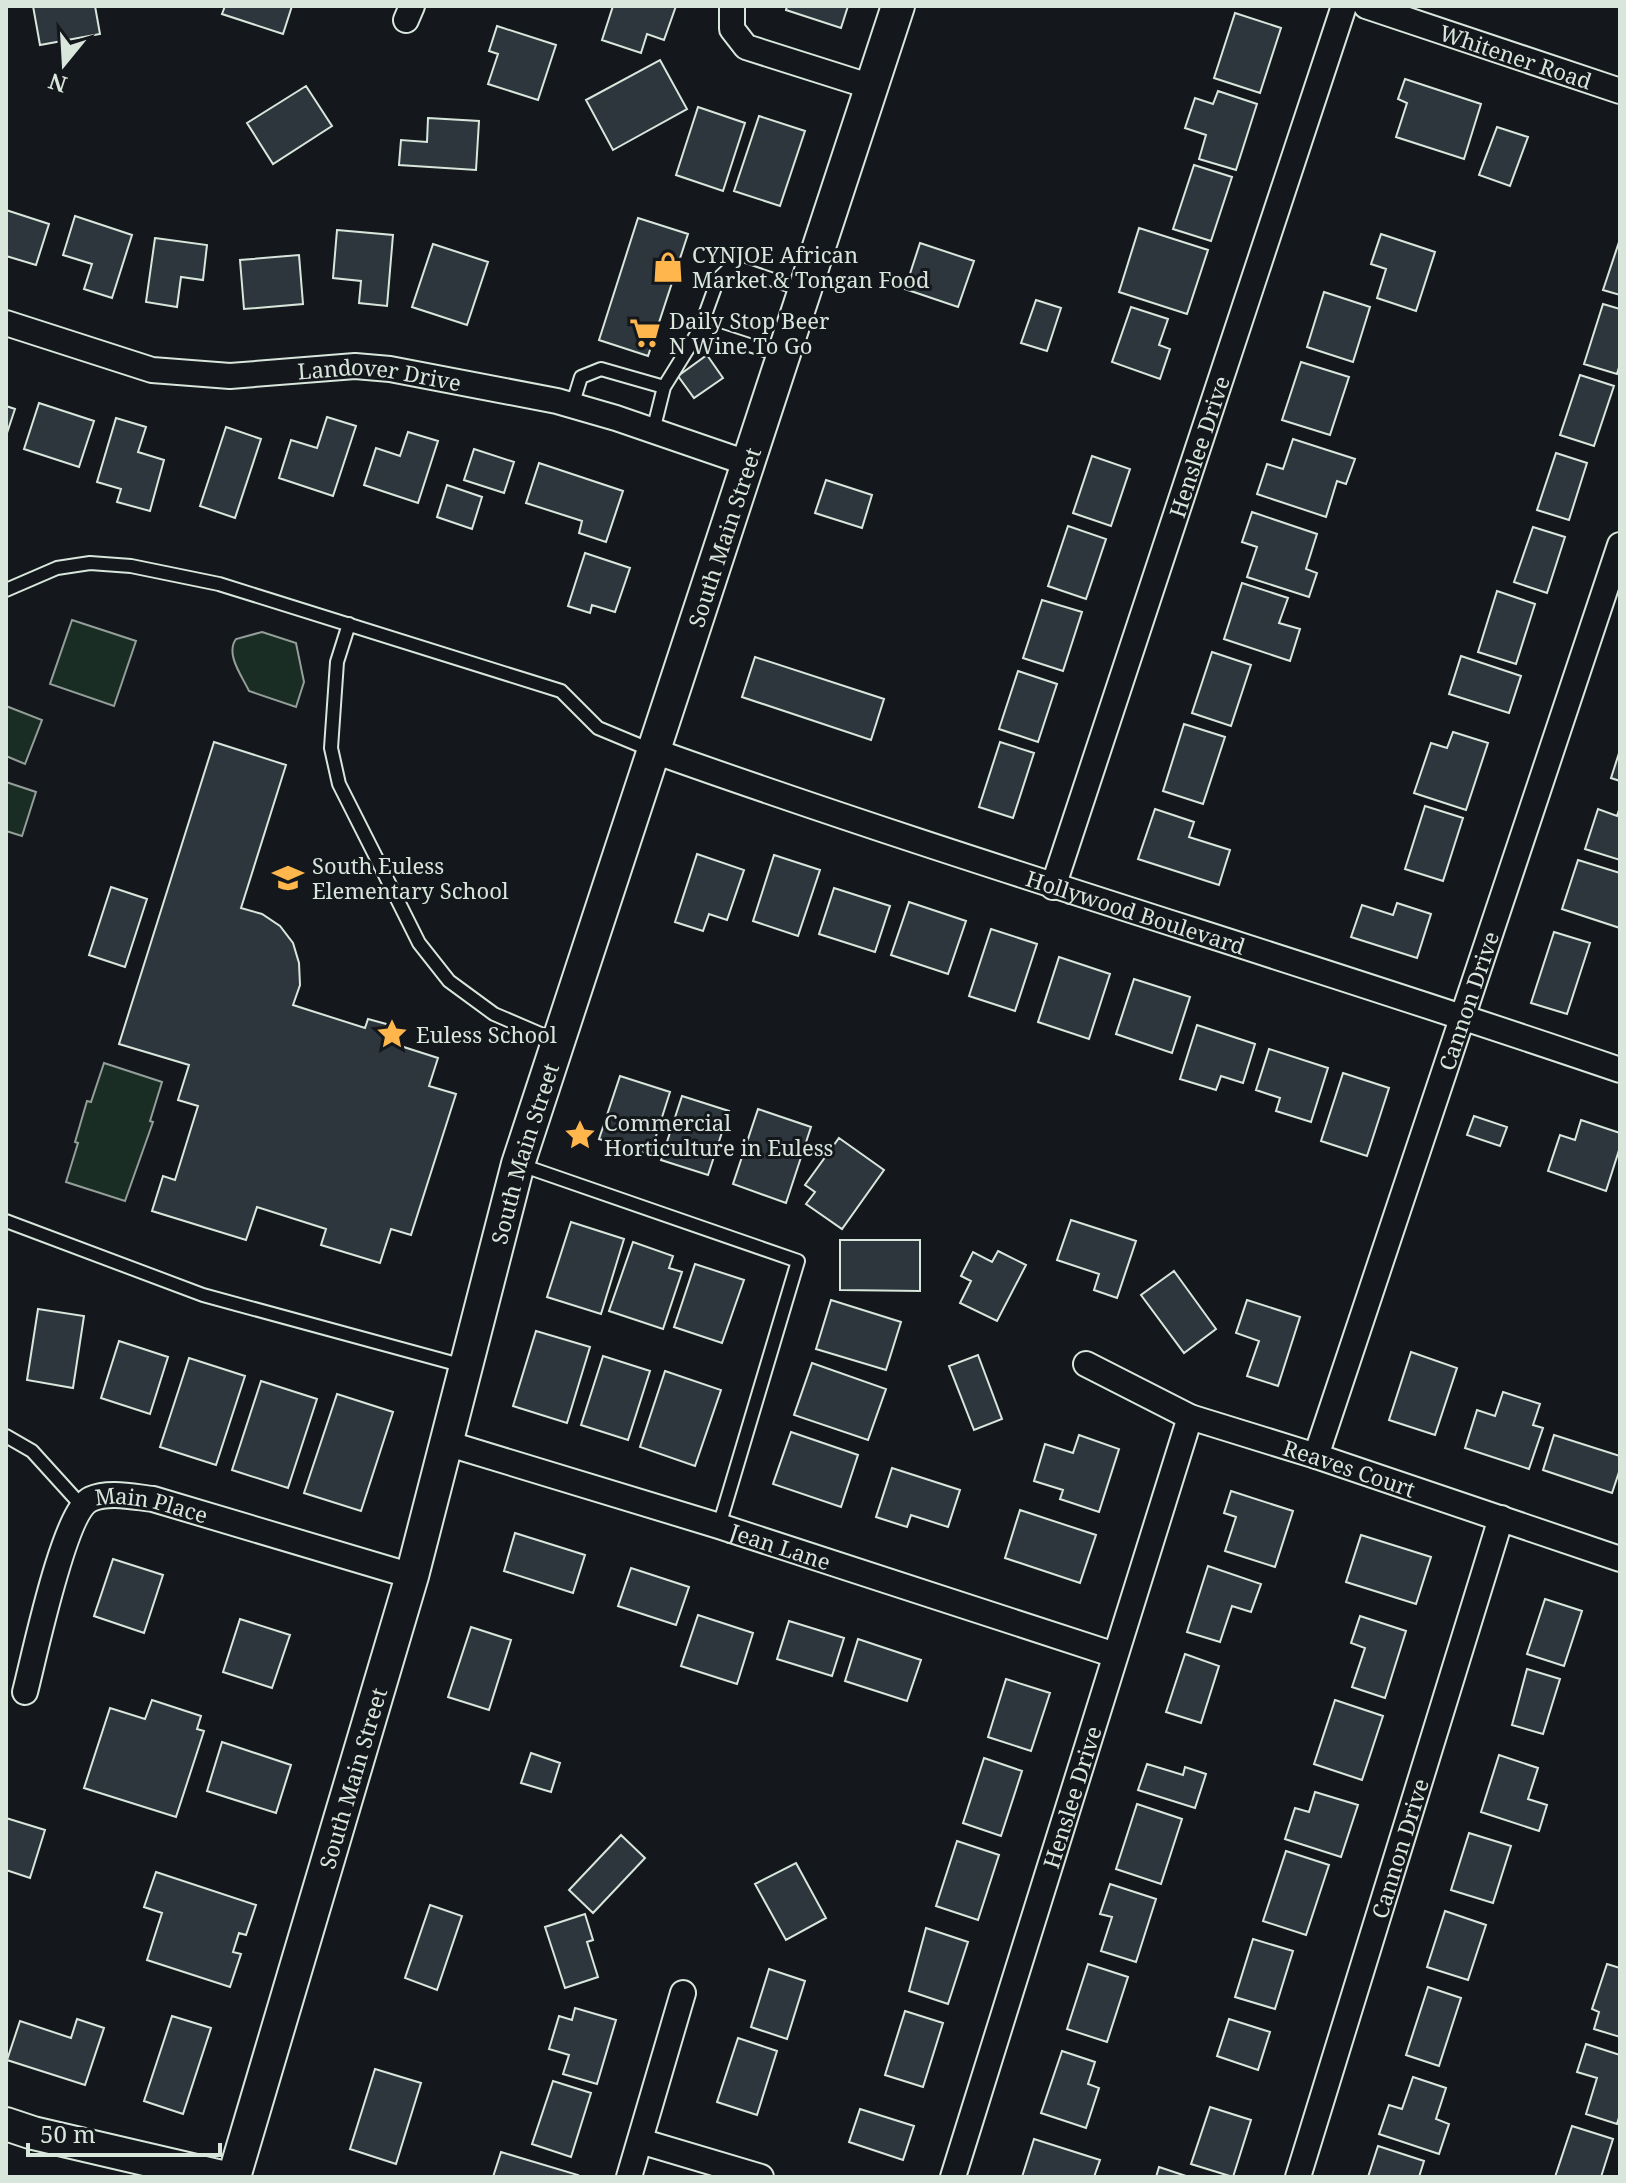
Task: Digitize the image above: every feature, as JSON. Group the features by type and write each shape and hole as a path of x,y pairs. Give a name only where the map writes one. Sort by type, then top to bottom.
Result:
{"street":[{"path":"732,6 732,29 746,47 872,87"},
{"name":"South Main Street","path":"234,2177 412,1576 518,1164 898,6"},
{"name":"Henslee Drive","path":"1053,887 1344,6"},
{"name":"Whitener Road","path":"1366,6 1620,91"},
{"name":"Landover Drive","path":"6,323 152,370 230,376 355,366 390,369 572,406 750,464"},
{"name":"Cannon Drive","path":"1316,1456 1620,545"},
{"name":"Hollywood Boulevard","path":"654,751 1053,887 1464,1016 1620,1070"},
{"name":"Reaves Court","path":"1086,1364 1190,1417 1316,1456 1620,1559"},
{"name":"Henslee Drive","path":"953,2177 1190,1417"},
{"name":"Jean Lane","path":"446,1443 719,1526 1115,1655"},
{"name":"Main Place","path":"25,1692 60,1555 81,1505 93,1498 113,1495 153,1499 412,1576"},
{"name":"Cannon Drive","path":"1298,2177 1501,1518"},
{"path":"629,2177 683,1993"},
{"path":"6,2124 222,2177"},
{"path":"640,2141 761,2177"}],"lane":[{"path":"653,431 664,387 700,329 718,279 732,266 806,291"},
{"path":"700,329 785,356"},
{"path":"572,406 581,377 601,369 664,387"},
{"path":"6,590 57,568 90,563 131,566 219,584 561,691 598,728 654,751"},
{"path":"349,624 337,662 331,748 339,784 419,943 449,981 494,1014 557,1041"},
{"path":"518,1164 798,1261 719,1526"},
{"path":"6,1221 203,1295 465,1367"},
{"path":"6,1436 32,1451 81,1505"}],"green space":[{"path":"72,620 136,641 114,706 50,684"},
{"path":"262,632 296,643 304,682 296,707 249,691 236,665 232,651 236,639"},
{"path":"6,706 42,720 25,764 6,756"},
{"path":"6,782 36,792 22,836 6,831"},
{"path":"104,1063 162,1082 150,1121 153,1122 125,1201 66,1182 87,1101 91,1102"}],"building":[{"path":"33,6 95,6 100,34 40,45"},
{"path":"225,6 292,6 283,34 222,14"},
{"path":"613,6 676,6 664,40 647,34 641,53 602,40"},
{"path":"787,6 848,6 841,28 786,10"},
{"path":"1235,13 1281,28 1260,93 1214,78"},
{"path":"497,26 556,45 538,100 488,84 498,54 489,51"},
{"path":"660,60 687,109 613,150 586,100"},
{"path":"1405,79 1481,104 1464,159 1396,137 1407,103 1398,99"},
{"path":"306,86 332,126 273,164 247,123"},
{"path":"1218,91 1257,104 1236,170 1199,159 1206,135 1185,128 1195,98 1213,104"},
{"path":"698,107 745,123 723,191 676,175"},
{"path":"759,116 805,131 780,206 734,191"},
{"path":"428,118 479,121 476,170 399,165 401,140 427,142"},
{"path":"1497,127 1528,137 1510,186 1479,175"},
{"path":"1194,165 1232,177 1211,241 1173,229"},
{"path":"6,210 49,224 36,265 6,256"},
{"path":"75,216 132,235 112,298 84,289 92,264 63,255"},
{"path":"638,218 688,234 648,356 599,340"},
{"path":"1139,228 1208,250 1187,314 1119,292"},
{"path":"337,230 393,235 387,306 359,303 361,281 333,278"},
{"path":"1381,234 1435,252 1416,311 1377,298 1386,269 1371,264"},
{"path":"155,238 207,245 203,280 181,277 177,307 146,302"},
{"path":"1620,239 1620,295 1603,290"},
{"path":"920,243 974,261 958,307 905,289"},
{"path":"433,244 488,262 467,325 412,307"},
{"path":"299,255 303,304 244,309 240,260"},
{"path":"1324,292 1370,307 1353,362 1307,347"},
{"path":"1036,300 1061,308 1047,351 1021,343"},
{"path":"1603,304 1620,309 1620,364 1617,374 1584,364"},
{"path":"1131,307 1168,319 1159,345 1170,349 1160,379 1112,362"},
{"path":"707,355 723,378 694,398 678,376"},
{"path":"1301,362 1349,377 1330,435 1282,420"},
{"path":"1580,375 1614,386 1594,446 1560,435"},
{"path":"39,403 94,421 79,467 24,449"},
{"path":"6,406 15,409 6,436"},
{"path":"327,417 356,426 333,496 279,478 291,440 317,448"},
{"path":"116,418 146,427 138,452 164,460 150,511 117,502 121,489 97,482"},
{"path":"226,427 261,439 235,518 200,506"},
{"path":"408,432 438,441 418,503 364,485 376,448 400,456"},
{"path":"1293,439 1355,459 1346,484 1337,481 1326,517 1257,494 1267,464 1283,469"},
{"path":"474,449 514,462 504,493 464,480"},
{"path":"1556,453 1587,463 1569,520 1537,510"},
{"path":"1092,456 1130,469 1111,526 1073,513"},
{"path":"539,463 623,491 606,542 579,533 582,521 526,503"},
{"path":"826,480 872,495 862,528 815,513"},
{"path":"447,485 482,497 472,529 437,517"},
{"path":"1252,512 1317,534 1306,569 1317,573 1309,597 1247,577 1257,547 1242,542"},
{"path":"1068,526 1106,539 1086,599 1048,586"},
{"path":"1533,527 1565,537 1547,593 1514,582"},
{"path":"585,553 630,568 615,612 592,605 590,613 568,606"},
{"path":"1242,583 1288,598 1279,623 1300,629 1290,661 1224,639"},
{"path":"1497,591 1535,604 1516,664 1478,652"},
{"path":"1042,600 1082,612 1063,671 1023,658"},
{"path":"1212,652 1251,665 1231,726 1192,713"},
{"path":"1461,656 1521,676 1509,713 1449,694"},
{"path":"755,657 884,699 871,740 742,697"},
{"path":"1018,671 1057,684 1038,742 999,729"},
{"path":"1184,724 1225,737 1203,804 1163,791"},
{"path":"1453,732 1488,743 1466,810 1414,793 1431,743 1447,748"},
{"path":"214,742 286,765 241,908 262,914 280,926 293,943 299,963 300,985 293,1005 365,1028 368,1019 390,1025 385,1041 438,1058 429,1086 456,1094 411,1235 391,1229 380,1263 321,1245 326,1229 257,1207 246,1240 152,1211 163,1176 175,1180 198,1106 178,1100 189,1065 119,1044"},
{"path":"1000,742 1034,753 1013,818 979,807"},
{"path":"1620,750 1620,781 1611,778"},
{"path":"1425,806 1463,818 1443,881 1405,869"},
{"path":"1620,807 1620,860 1585,849 1598,809 1617,816"},
{"path":"1155,809 1194,822 1189,837 1230,850 1219,885 1138,859"},
{"path":"697,854 744,870 727,920 709,914 703,931 675,922"},
{"path":"774,855 820,870 798,936 753,921"},
{"path":"1578,860 1620,873 1620,928 1562,909"},
{"path":"111,887 147,899 125,967 89,955"},
{"path":"834,888 890,906 875,952 819,934"},
{"path":"909,902 966,921 948,974 891,955"},
{"path":"1397,903 1431,914 1417,958 1351,937 1362,905 1393,915"},
{"path":"991,929 1037,944 1015,1011 969,996"},
{"path":"1554,932 1590,943 1567,1014 1531,1003"},
{"path":"1059,957 1110,974 1089,1039 1038,1022"},
{"path":"1134,979 1190,997 1172,1053 1116,1034"},
{"path":"1197,1025 1255,1044 1243,1083 1221,1076 1216,1090 1180,1079"},
{"path":"1269,1049 1328,1068 1311,1122 1276,1111 1280,1098 1256,1090"},
{"path":"1343,1073 1389,1088 1367,1156 1321,1141"},
{"path":"620,1076 670,1092 650,1155 599,1139"},
{"path":"682,1096 729,1111 708,1175 661,1160"},
{"path":"758,1109 811,1127 786,1203 733,1184"},
{"path":"1474,1116 1507,1127 1500,1146 1467,1135"},
{"path":"1581,1120 1620,1133 1620,1147 1606,1191 1548,1171 1560,1135 1575,1140"},
{"path":"839,1138 884,1170 842,1229 806,1204 815,1192 805,1185"},
{"path":"1071,1220 1136,1241 1117,1298 1094,1290 1099,1274 1057,1260"},
{"path":"571,1222 624,1239 601,1314 547,1297"},
{"path":"840,1240 920,1240 920,1291 840,1290"},
{"path":"633,1242 673,1256 669,1268 682,1272 663,1329 609,1311"},
{"path":"998,1251 1026,1265 997,1321 960,1303 971,1281 961,1276 973,1252 992,1262"},
{"path":"695,1264 744,1280 722,1343 674,1327"},
{"path":"1174,1271 1216,1329 1184,1353 1141,1295"},
{"path":"831,1300 901,1322 886,1370 816,1349"},
{"path":"1247,1300 1300,1317 1278,1386 1247,1376 1259,1341 1236,1333"},
{"path":"38,1309 84,1316 73,1388 27,1380"},
{"path":"536,1331 590,1347 567,1423 513,1406"},
{"path":"119,1341 168,1357 150,1414 101,1398"},
{"path":"1411,1352 1457,1368 1435,1435 1389,1420"},
{"path":"978,1355 1002,1419 974,1430 949,1366"},
{"path":"603,1356 650,1371 628,1440 581,1425"},
{"path":"189,1358 245,1376 216,1465 160,1447"},
{"path":"812,1363 886,1389 868,1440 794,1415"},
{"path":"665,1371 721,1390 695,1466 640,1447"},
{"path":"261,1381 317,1399 288,1488 232,1470"},
{"path":"1503,1392 1540,1404 1533,1425 1543,1428 1529,1469 1465,1448 1477,1410 1495,1416"},
{"path":"337,1394 393,1412 361,1511 304,1493"},
{"path":"791,1432 858,1455 841,1507 773,1484"},
{"path":"1079,1435 1119,1449 1099,1512 1060,1499 1063,1490 1034,1481 1045,1444 1073,1453"},
{"path":"1554,1435 1620,1456 1620,1469 1612,1493 1543,1470"},
{"path":"892,1468 960,1490 948,1527 911,1515 907,1527 876,1517"},
{"path":"1231,1491 1293,1511 1275,1567 1225,1551 1236,1517 1224,1513"},
{"path":"1020,1510 1096,1535 1080,1583 1005,1558"},
{"path":"515,1533 585,1555 573,1593 504,1571"},
{"path":"1361,1535 1431,1557 1416,1604 1346,1582"},
{"path":"113,1559 163,1575 144,1633 94,1616"},
{"path":"1208,1566 1261,1584 1251,1612 1232,1606 1220,1642 1187,1632"},
{"path":"631,1568 689,1587 676,1625 618,1606"},
{"path":"1545,1599 1582,1611 1564,1666 1527,1654"},
{"path":"698,1615 753,1633 737,1684 681,1666"},
{"path":"1360,1616 1406,1631 1385,1698 1352,1687 1365,1648 1351,1643"},
{"path":"240,1619 290,1635 272,1688 223,1672"},
{"path":"789,1621 844,1638 832,1676 777,1659"},
{"path":"471,1627 511,1640 489,1710 448,1697"},
{"path":"858,1639 921,1660 907,1701 845,1681"},
{"path":"1185,1654 1219,1666 1201,1723 1166,1712"},
{"path":"1527,1669 1560,1679 1543,1734 1512,1725"},
{"path":"1006,1679 1050,1693 1031,1751 988,1737"},
{"path":"152,1700 201,1716 197,1729 204,1731 176,1817 84,1788 110,1708 145,1719"},
{"path":"1335,1700 1383,1716 1362,1780 1314,1764"},
{"path":"222,1742 291,1765 276,1813 207,1791"},
{"path":"531,1753 560,1763 551,1792 521,1783"},
{"path":"1499,1755 1538,1768 1528,1799 1547,1805 1539,1831 1481,1812"},
{"path":"984,1758 1022,1771 1001,1836 963,1823"},
{"path":"1147,1764 1183,1775 1185,1767 1206,1774 1195,1808 1138,1790"},
{"path":"1315,1792 1358,1805 1341,1857 1285,1839 1295,1808 1309,1812"},
{"path":"1137,1804 1182,1819 1161,1884 1116,1869"},
{"path":"6,1818 45,1830 30,1878 6,1870"},
{"path":"1469,1833 1511,1846 1493,1903 1451,1890"},
{"path":"621,1835 645,1858 593,1913 569,1890"},
{"path":"957,1841 999,1855 978,1920 936,1906"},
{"path":"1286,1851 1329,1865 1306,1935 1263,1921"},
{"path":"796,1863 826,1918 786,1940 755,1884"},
{"path":"156,1872 256,1905 246,1935 239,1933 233,1952 241,1954 230,1987 147,1960 162,1913 144,1907"},
{"path":"1110,1884 1156,1899 1136,1962 1101,1951 1112,1917 1100,1914"},
{"path":"430,1905 462,1916 437,1990 405,1978"},
{"path":"1445,1911 1486,1925 1468,1980 1427,1967"},
{"path":"585,1914 593,1940 587,1942 598,1977 565,1988 545,1927"},
{"path":"926,1928 968,1942 948,2004 909,1991"},
{"path":"1253,1939 1293,1951 1275,2009 1235,1997"},
{"path":"1088,1964 1128,1977 1107,2042 1067,2029"},
{"path":"1607,1964 1620,1968 1620,2037 1594,2029 1599,2012 1592,2009"},
{"path":"769,1969 805,1981 787,2039 751,2027"},
{"path":"1428,1987 1461,1998 1439,2066 1406,2055"},
{"path":"575,2008 616,2020 597,2084 563,2074 569,2055 549,2049 559,2016 572,2020"},
{"path":"905,2011 943,2023 923,2087 885,2075"},
{"path":"172,2016 211,2028 183,2114 144,2101"},
{"path":"77,2019 104,2028 85,2085 7,2060 20,2021 71,2038"},
{"path":"1229,2019 1270,2032 1258,2070 1217,2056"},
{"path":"738,2038 777,2051 757,2115 717,2102"},
{"path":"1586,2044 1620,2055 1620,2114 1617,2124 1586,2114 1597,2078 1577,2072"},
{"path":"1062,2051 1095,2062 1088,2084 1099,2088 1086,2128 1041,2113"},
{"path":"375,2069 421,2083 396,2164 350,2149"},
{"path":"1413,2077 1446,2088 1436,2119 1449,2124 1439,2154 1379,2134 1389,2105 1402,2109"},
{"path":"553,2081 591,2093 571,2157 532,2144"},
{"path":"1210,2107 1251,2120 1233,2177 1191,2164"},
{"path":"860,2109 914,2126 903,2160 849,2142"},
{"path":"1572,2126 1613,2139 1601,2177 1555,2177"},
{"path":"1034,2139 1100,2160 1094,2177 1022,2177"},
{"path":"1378,2146 1424,2161 1419,2177 1368,2177"},
{"path":"501,2152 578,2175 493,2177"},
{"path":"1159,2167 1189,2177 1156,2177"}],"place":[{"name":"CYNJOE African Market & Tongan Food","path":"668,267"},
{"name":"Daily Stop Beer N Wine To Go","path":"645,333"},
{"name":"South Euless Elementary School","path":"288,878"},
{"name":"Euless School","path":"392,1034"},
{"name":"Commercial Horticulture in Euless","path":"580,1135"}]}
